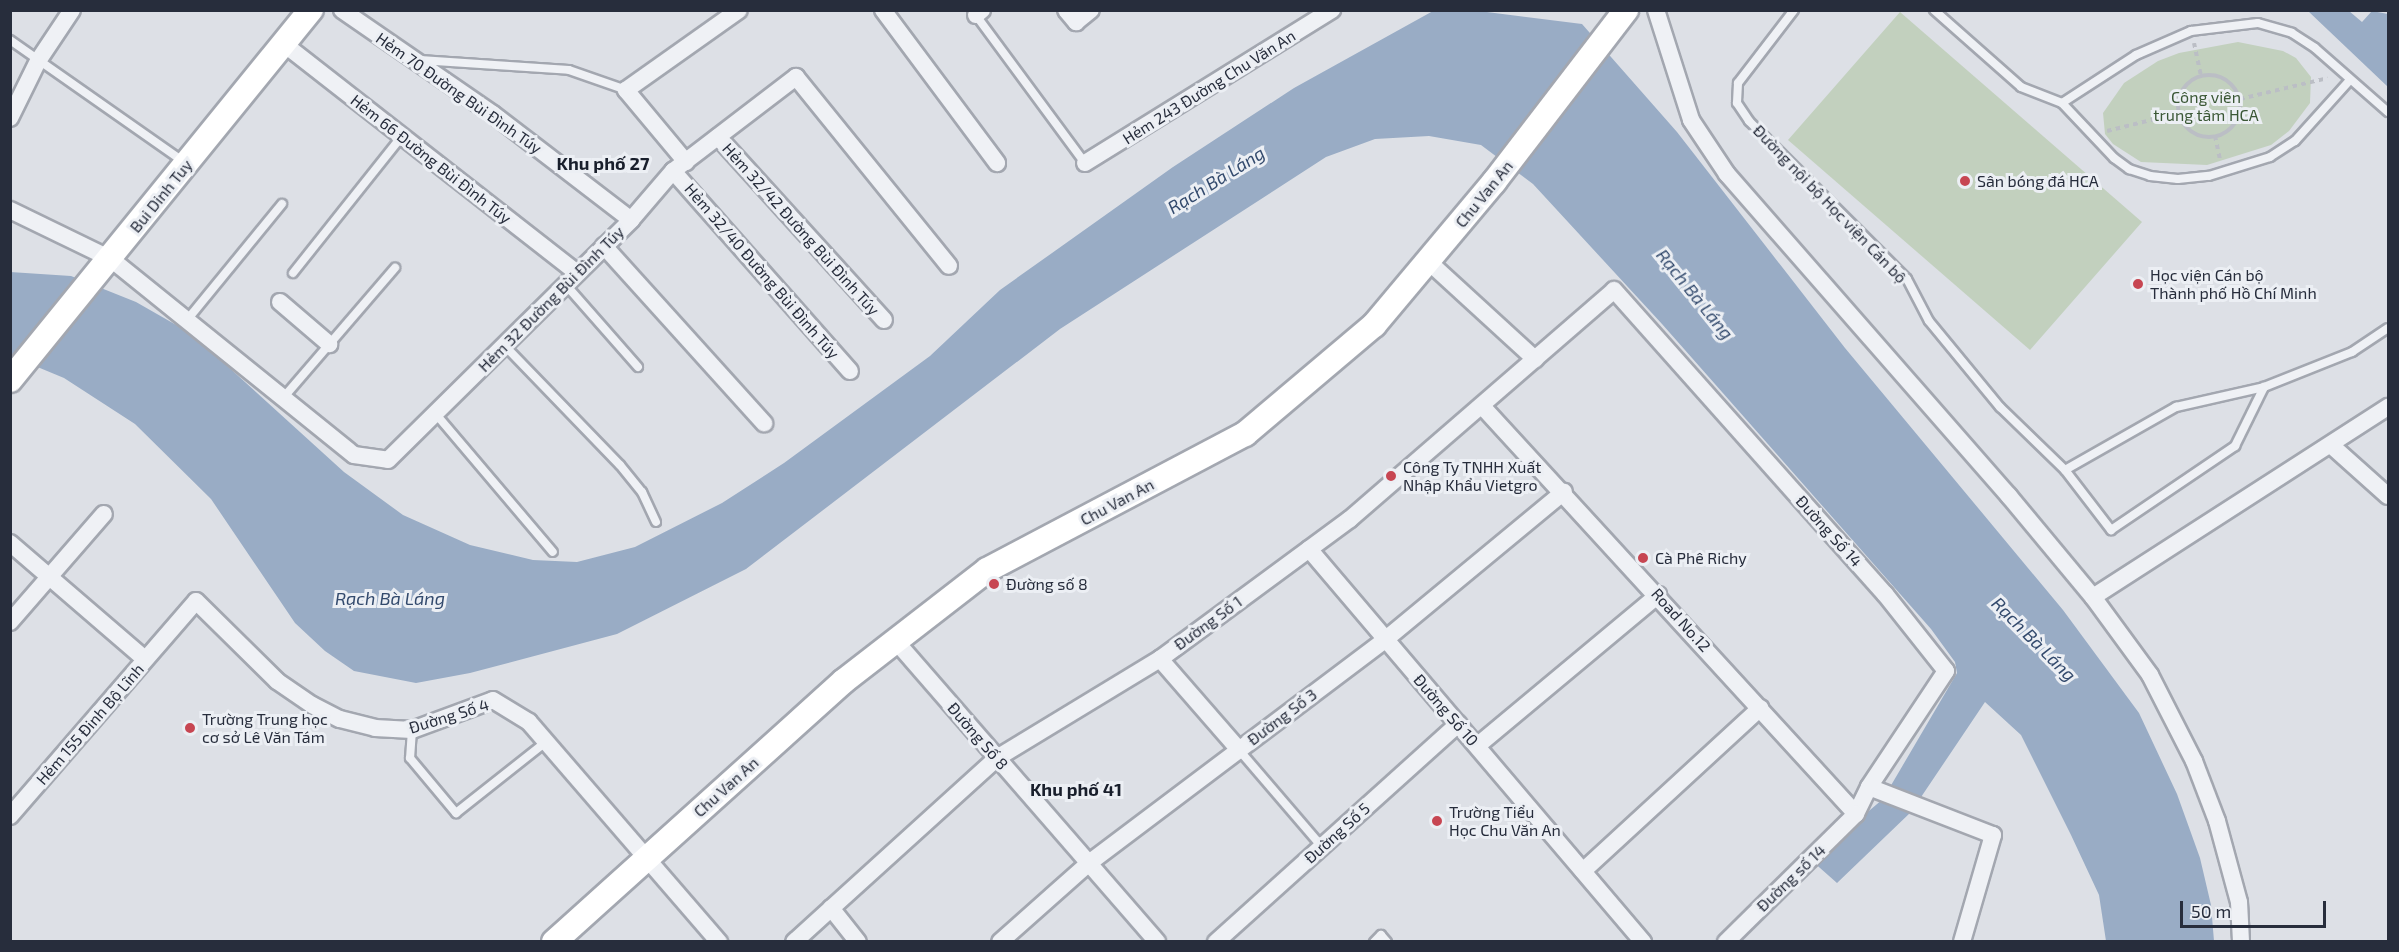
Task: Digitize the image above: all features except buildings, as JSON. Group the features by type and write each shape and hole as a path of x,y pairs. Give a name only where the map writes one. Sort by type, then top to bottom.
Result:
{"street":[{"path":"10,118 38,61 72,10"},
{"name":"Bui Dinh Tuy","path":"10,380 92,283 311,10"},
{"name":"Hẻm 70 Đường Bùi Đình Túy","path":"342,10 494,114 631,220"},
{"path":"626,90 739,10"},
{"path":"883,10 997,163"},
{"path":"1066,10 1076,22 1091,10"},
{"name":"Hẻm 243 Đường Chu Văn An","path":"1085,163 1332,10"},
{"path":"1656,10 1691,120 1727,174 2093,597 2150,675 2194,761 2217,821 2239,902 2241,942"},
{"name":"Chu Van An","path":"554,942 894,639 987,570 1245,434 1374,325 1494,182 1624,12"},
{"name":"Hẻm 66 Đường Bùi Đình Túy","path":"284,44 402,137 572,279"},
{"name":"Hẻm 32 Đường Bùi Đình Túy","path":"10,210 111,259 354,455 388,460 631,220 680,166 796,77 949,266"},
{"name":"Hẻm 32/40 Đường Bùi Đình Túy","path":"626,90 680,166 850,371"},
{"name":"Hẻm 32/42 Đường Bùi Đình Túy","path":"718,137 884,320"},
{"path":"604,246 764,423"},
{"path":"1429,262 1535,359"},
{"name":"Đường Số 1","path":"794,942 997,758 1160,659 1350,519 1614,290"},
{"name":"Đường Số 14","path":"1614,290 1885,594 1946,671 1869,787"},
{"path":"280,302 329,344"},
{"name":"Road No.12","path":"1482,406 1564,492 1856,814"},
{"path":"2093,597 2332,446 2388,407"},
{"path":"2332,446 2388,496"},
{"name":"Đường Số 3","path":"1000,942 1089,863 1386,639 1564,492"},
{"path":"10,622 104,514"},
{"path":"10,543 145,659"},
{"name":"Đường Số 10","path":"1309,549 1643,942"},
{"path":"1477,746 1658,595"},
{"name":"Đường Số 4","path":"145,659 196,601 277,681 312,705 340,719 375,728 412,730 493,700 529,722 644,860 718,942"},
{"name":"Đường Số 8","path":"894,639 1156,942"},
{"name":"Hẻm 155 Đinh Bộ Lĩnh","path":"10,816 145,659"},
{"path":"1160,659 1239,750"},
{"path":"1583,871 1760,708"},
{"name":"Đường Số 5","path":"1216,942 1458,723"},
{"path":"1856,814 1869,787 1993,835 1962,942"},
{"name":"Đường số 14","path":"1726,942 1856,814"},
{"path":"831,908 858,942"}],"lane":[{"name":"Đường nội bộ Học viện Cán bộ","path":"1794,10 1738,83 1737,103 1749,121 1907,279 1929,321 2000,407 2065,470 2111,530 2235,446 2264,387"},
{"path":"1934,10 2021,87 2062,103 2090,135 2128,169 2150,176 2178,179 2248,167 2295,141 2347,77"},
{"path":"977,12 1085,163"},
{"path":"2062,103 2136,55 2197,28 2258,23 2292,33 2388,112"},
{"path":"10,40 187,164"},
{"path":"414,60 569,70 626,90"},
{"path":"293,273 402,137"},
{"path":"187,320 282,204"},
{"path":"283,398 395,268"},
{"path":"572,279 638,367"},
{"path":"2065,470 2176,406 2264,387 2352,352 2388,328"},
{"path":"504,345 620,465 642,492 656,522"},
{"path":"435,413 553,552"},
{"path":"412,730 410,758 456,813 546,742"},
{"path":"1239,750 1322,847"},
{"path":"1374,942 1381,935 1387,942"}],"path":[{"path":"2204,75 2225,78 2240,99 2235,125 2215,136 2197,135 2179,113 2181,92 2195,78 2204,75"},
{"path":"2240,99 2347,77"},
{"path":"2090,135 2179,113"},
{"path":"2215,136 2223,173"}],"green space":[{"name":"Sân bóng đá HCA","path":"1900,12 2142,222 2030,350 1788,140"},
{"name":"Công viên trung tâm HCA","path":"2238,42 2283,51 2296,58 2311,77 2310,103 2289,131 2271,145 2207,165 2141,162 2113,144 2105,134 2103,113 2124,83 2158,61 2179,53"}],"water":[{"name":"Rạch Bà Láng","path":"1433,11 1479,11 1582,24 1677,132 1845,348 2063,610 2139,713 2177,794 2200,858 2211,905 2214,941 2106,941 2099,895 2021,735 1985,702 1911,812 1837,883 1811,860 1883,799 1957,673 1955,662 1931,629 1662,324 1533,184 1481,145 1429,136 1375,139 1326,157 1060,329 746,569 617,634 470,673 416,683 354,671 325,651 295,623 211,499 135,424 64,378 11,356 10,272 71,276 136,302 192,334 344,472 403,515 470,545 533,560 577,562 635,547 722,503 784,463 930,356 1000,290 1173,167 1294,88"},
{"path":"2308,11 2349,11 2362,22 2372,11 2388,14 2388,87"}],"place":[{"name":"Sân bóng đá HCA","path":"1965,181"},
{"name":"Học viện Cán bộ Thành phố Hồ Chí Minh","path":"2138,284"},
{"name":"Công Ty TNHH Xuất Nhập Khẩu Vietgro","path":"1391,476"},
{"name":"Cà Phê Richy","path":"1643,558"},
{"name":"Đường số 8","path":"994,584"},
{"name":"Trường Trung học cơ sở Lê Văn Tám","path":"190,728"},
{"name":"Trường Tiểu Học Chu Văn An","path":"1437,821"}],"district":[{"name":"Khu phố 27","path":"603,163"},
{"name":"Khu phố 41","path":"1076,789"}]}
